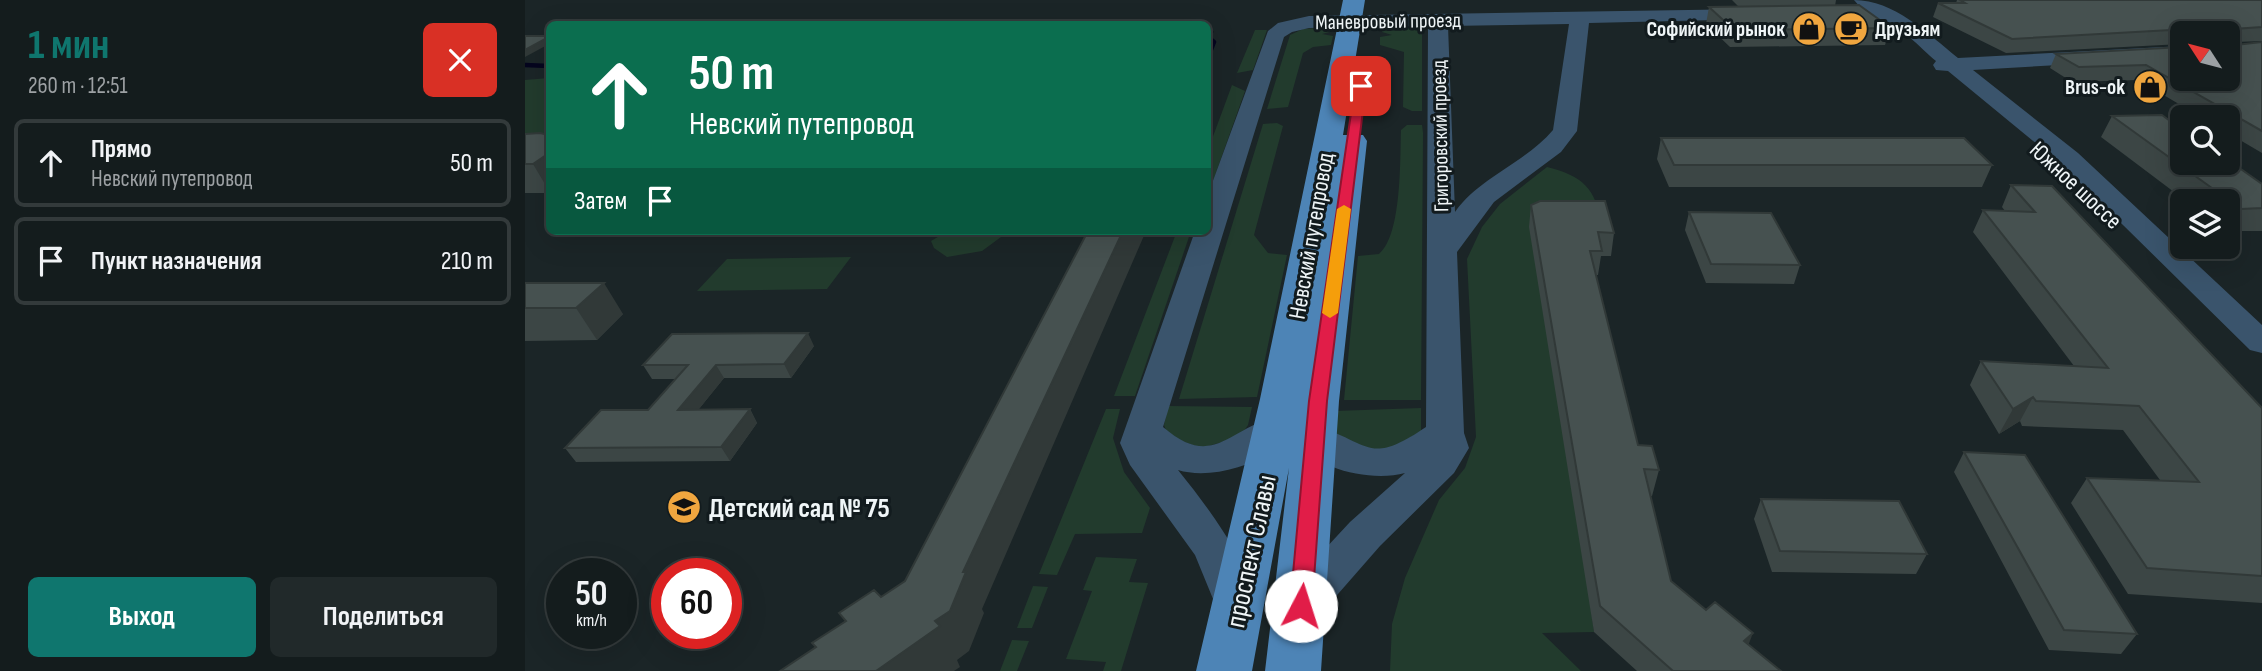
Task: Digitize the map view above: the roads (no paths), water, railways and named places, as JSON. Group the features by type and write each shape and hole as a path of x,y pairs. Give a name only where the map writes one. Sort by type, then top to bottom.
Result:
{"main road":[{"name":"Невский путепровод","path":"1295,435 1356,26 1372,0"},
{"name":"проспект Славы","path":"1293,671 1301,606 1295,435"},
{"name":"проспект Славы","path":"1224,671 1238,609 1295,435"}],"street":[{"path":"1812,14 1871,6"},
{"name":"Южное шоссе","path":"1871,6 1897,19 2067,174 2262,369"},
{"name":"Маневровый проезд","path":"1211,225 1275,35 1291,25 1309,22 1774,14"},
{"name":"Григоровский проезд","path":"1442,252 1470,211 1516,171 1557,142 1568,123 1580,18"},
{"name":"Григоровский проезд","path":"1301,606 1365,534 1440,463 1450,448 1445,433 1438,20"},
{"path":"1946,65 2020,63 2043,57 2170,52"},
{"name":"Южное шоссе","path":"1946,65 2088,175 2262,342"},
{"path":"1441,163 1482,176 1516,171"},
{"name":"Маневровый проезд","path":"1142,430 1208,235"},
{"path":"1238,609 1230,577 1219,555 1144,455 1139,443 1142,430 1174,455 1210,459 1295,435 1349,459 1382,464 1412,457 1445,433"}],"waterway":[{"path":"1211,40 1214,42 1211,50"},
{"path":"525,65 546,66"}],"place":[{"name":"Софийский рынок","path":"1809,29"},
{"name":"Друзьям","path":"1851,29"},
{"name":"Brus-ok","path":"2150,87"},
{"name":"Детский сад № 75","path":"684,507"}]}
